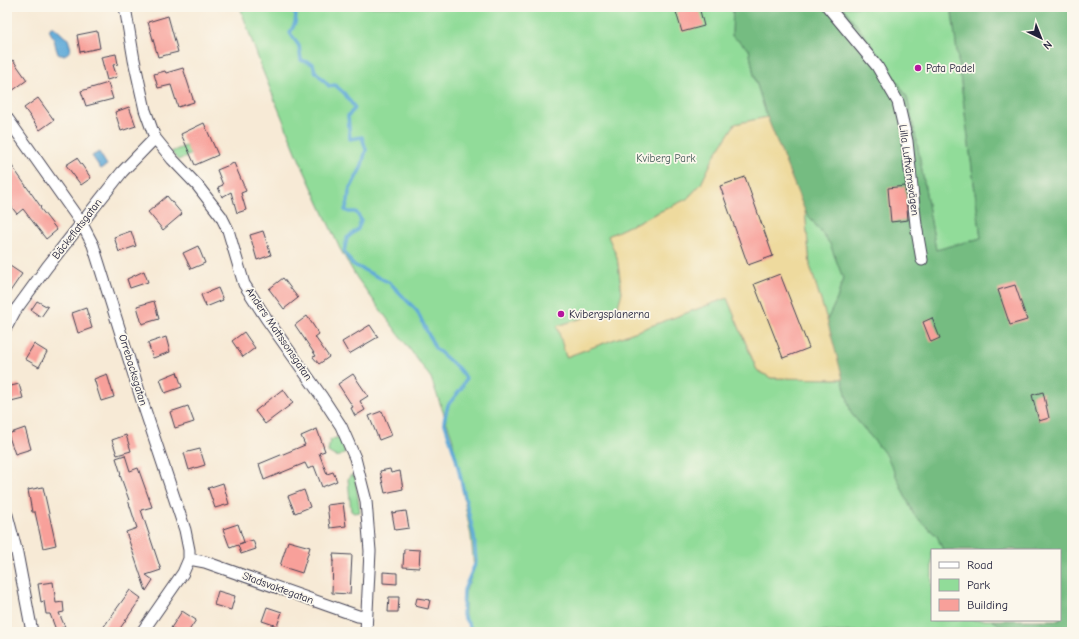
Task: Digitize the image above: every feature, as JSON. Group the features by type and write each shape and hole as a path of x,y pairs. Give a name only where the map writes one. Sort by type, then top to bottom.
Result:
{"street":[{"name":"Anders Mattssonsgatan","path":"125,7 134,60 145,110 156,138 172,159 197,185 221,216 228,230 244,284 322,396 341,426 355,458 366,501 370,551 366,632"},
{"name":"Lilla Luftvärnsvägen","path":"828,7 877,66 898,102 907,141 922,260"},
{"name":"Orrebacksgatan","path":"7,118 82,224 93,245 144,407 185,530 190,550 190,559"},
{"name":"Bäckeflatsgatan","path":"7,326 11,309 82,224 122,172 156,138"},
{"path":"7,515 17,553 32,632"},
{"name":"Stadsvaktegatan","path":"190,559 205,562 351,614 366,617"},
{"path":"142,632 183,573 190,559"}],"green space":[{"name":"Kvibergsplanerna","path":"240,7 733,7 732,36 749,49 754,75 767,117 735,124 715,155 701,184 687,199 608,236 617,257 622,293 618,307 558,326 566,357 727,298 757,370 771,378 843,379 851,413 887,456 914,515 937,536 943,549 931,549 931,621 994,621 1005,628 1007,632 474,632 465,616 465,593 474,569 471,536 452,437 431,378 357,278 340,249 299,159 262,69"},
{"path":"733,7 842,7 846,11 886,64 907,97 918,148 936,250 981,238 952,12 984,7 1072,7 1072,632 1007,632 1005,628 994,621 1061,621 1061,549 943,549 937,536 914,515 887,456 851,413 827,320 837,299 843,278 830,244 805,211 767,117 754,75 749,49 732,36"},
{"path":"842,7 984,7 952,13 981,238 936,250 918,148 907,97 886,64"},
{"path":"195,142 199,151 178,160 171,152"},
{"path":"805,211 830,244 843,278 837,299 827,320 810,266"},
{"path":"339,437 345,452 341,456 337,456 328,452 330,440"},
{"path":"351,475 355,477 360,512 354,513 351,511 348,479"}],"sand":[{"path":"767,117 805,211 810,266 843,379 771,378 757,370 727,298 566,357 557,326 618,307 622,292 617,257 608,236 687,199 701,184 715,155 735,124"}],"water":[{"path":"51,27 54,27 68,39 71,49 65,54 58,54 54,39 49,30"},
{"path":"99,152 107,165 101,169 92,156"}],"building":[{"path":"699,7 704,26 682,32 676,12"},
{"path":"168,16 178,52 158,57 148,22"},
{"path":"97,31 100,48 80,52 77,35"},
{"path":"116,54 118,64 113,65 117,77 107,80 101,57"},
{"path":"13,60 27,80 12,91 7,85 7,64"},
{"path":"183,68 194,102 178,107 171,85 158,88 154,74 165,71 166,73"},
{"path":"108,83 113,99 86,106 81,91"},
{"path":"38,98 54,120 40,130 24,108"},
{"path":"129,107 136,126 121,131 115,112"},
{"path":"204,123 218,155 195,165 181,134"},
{"path":"77,158 91,178 81,185 66,165"},
{"path":"7,159 41,207 40,208 57,230 46,239 23,209 17,214 7,201"},
{"path":"234,163 246,191 241,193 246,210 237,213 231,192 222,197 218,187 223,185 217,170"},
{"path":"745,177 773,256 748,265 720,186"},
{"path":"905,186 908,220 891,222 888,188"},
{"path":"167,196 182,214 163,230 148,212"},
{"path":"131,231 136,246 119,252 114,237"},
{"path":"263,231 271,255 257,260 250,235"},
{"path":"198,246 205,263 191,269 183,253"},
{"path":"7,264 22,274 7,296"},
{"path":"144,271 148,282 130,288 127,279"},
{"path":"780,274 809,348 783,358 754,284"},
{"path":"283,278 298,298 284,309 269,289"},
{"path":"1015,285 1027,320 1010,325 998,290"},
{"path":"218,288 223,300 206,307 201,295"},
{"path":"37,301 48,307 41,317 31,310"},
{"path":"154,301 159,319 142,324 137,306"},
{"path":"86,308 92,328 78,333 72,313"},
{"path":"307,316 319,334 315,337 329,357 319,364 313,357 316,356 295,325"},
{"path":"932,318 940,338 931,342 923,322"},
{"path":"370,325 378,337 349,354 342,342"},
{"path":"244,332 255,348 243,357 232,341"},
{"path":"166,337 170,352 153,358 148,343"},
{"path":"34,344 47,352 39,367 25,359"},
{"path":"177,372 182,387 165,393 160,379"},
{"path":"107,374 114,397 101,401 94,379"},
{"path":"353,374 368,396 360,401 365,410 355,416 351,408 353,407 338,384"},
{"path":"19,384 23,398 7,402 7,387"},
{"path":"283,389 293,403 265,424 255,411"},
{"path":"1043,392 1049,418 1039,421 1032,395"},
{"path":"188,406 194,422 175,428 170,412"},
{"path":"382,411 392,435 379,440 369,416"},
{"path":"25,428 31,449 15,454 8,434"},
{"path":"317,429 325,451 319,453 327,474 333,472 337,481 322,487 314,466 308,469 305,463 264,480 259,464 305,445 301,436"},
{"path":"126,435 131,451 117,455 112,440"},
{"path":"200,449 205,465 189,470 184,453"},
{"path":"125,455 130,471 138,468 152,507 141,510 161,570 146,575 153,580 146,591 126,532 137,528 116,458"},
{"path":"390,469 391,473 400,471 403,489 385,493 380,471"},
{"path":"223,483 229,504 215,508 208,488"},
{"path":"43,487 56,545 43,548 35,512 32,512 28,490"},
{"path":"304,490 310,507 295,513 288,496"},
{"path":"343,503 346,526 330,528 327,505"},
{"path":"406,511 409,528 395,530 392,513"},
{"path":"238,524 244,542 239,544 253,540 256,549 241,554 238,545 230,548 223,529"},
{"path":"288,541 310,547 302,573 280,566"},
{"path":"404,549 420,550 419,568 403,567"},
{"path":"333,554 352,555 350,594 332,593"},
{"path":"383,572 397,573 397,584 383,583"},
{"path":"53,582 56,603 63,602 64,612 59,613 65,627 56,630 50,614 46,614 44,601 41,602 38,584"},
{"path":"130,590 141,598 121,627 117,632 100,632"},
{"path":"218,591 235,596 231,610 214,605"},
{"path":"389,597 399,597 398,612 388,612"},
{"path":"417,598 430,600 428,609 415,606"},
{"path":"267,607 282,612 277,626 262,621"},
{"path":"182,611 196,620 188,632 177,632 171,628"}],"waterway":[{"path":"288,7 296,15 295,23 290,33 299,46 301,60 313,64 315,71 329,86 335,85 344,93 355,108 348,116 350,139 362,137 366,150 361,168 349,191 348,202 345,210 349,212 356,212 361,220 358,229 347,238 344,251 352,264 390,283 417,311 435,348 458,368 466,378 461,389 448,405 444,421 456,458 474,536 476,562 464,590 463,615 473,632"}],"place":[{"name":"Pata Padel","path":"918,68"},
{"name":"Kvibergsplanerna","path":"561,314"}],"park label":[{"name":"Kviberg Park","path":"666,158"}]}
